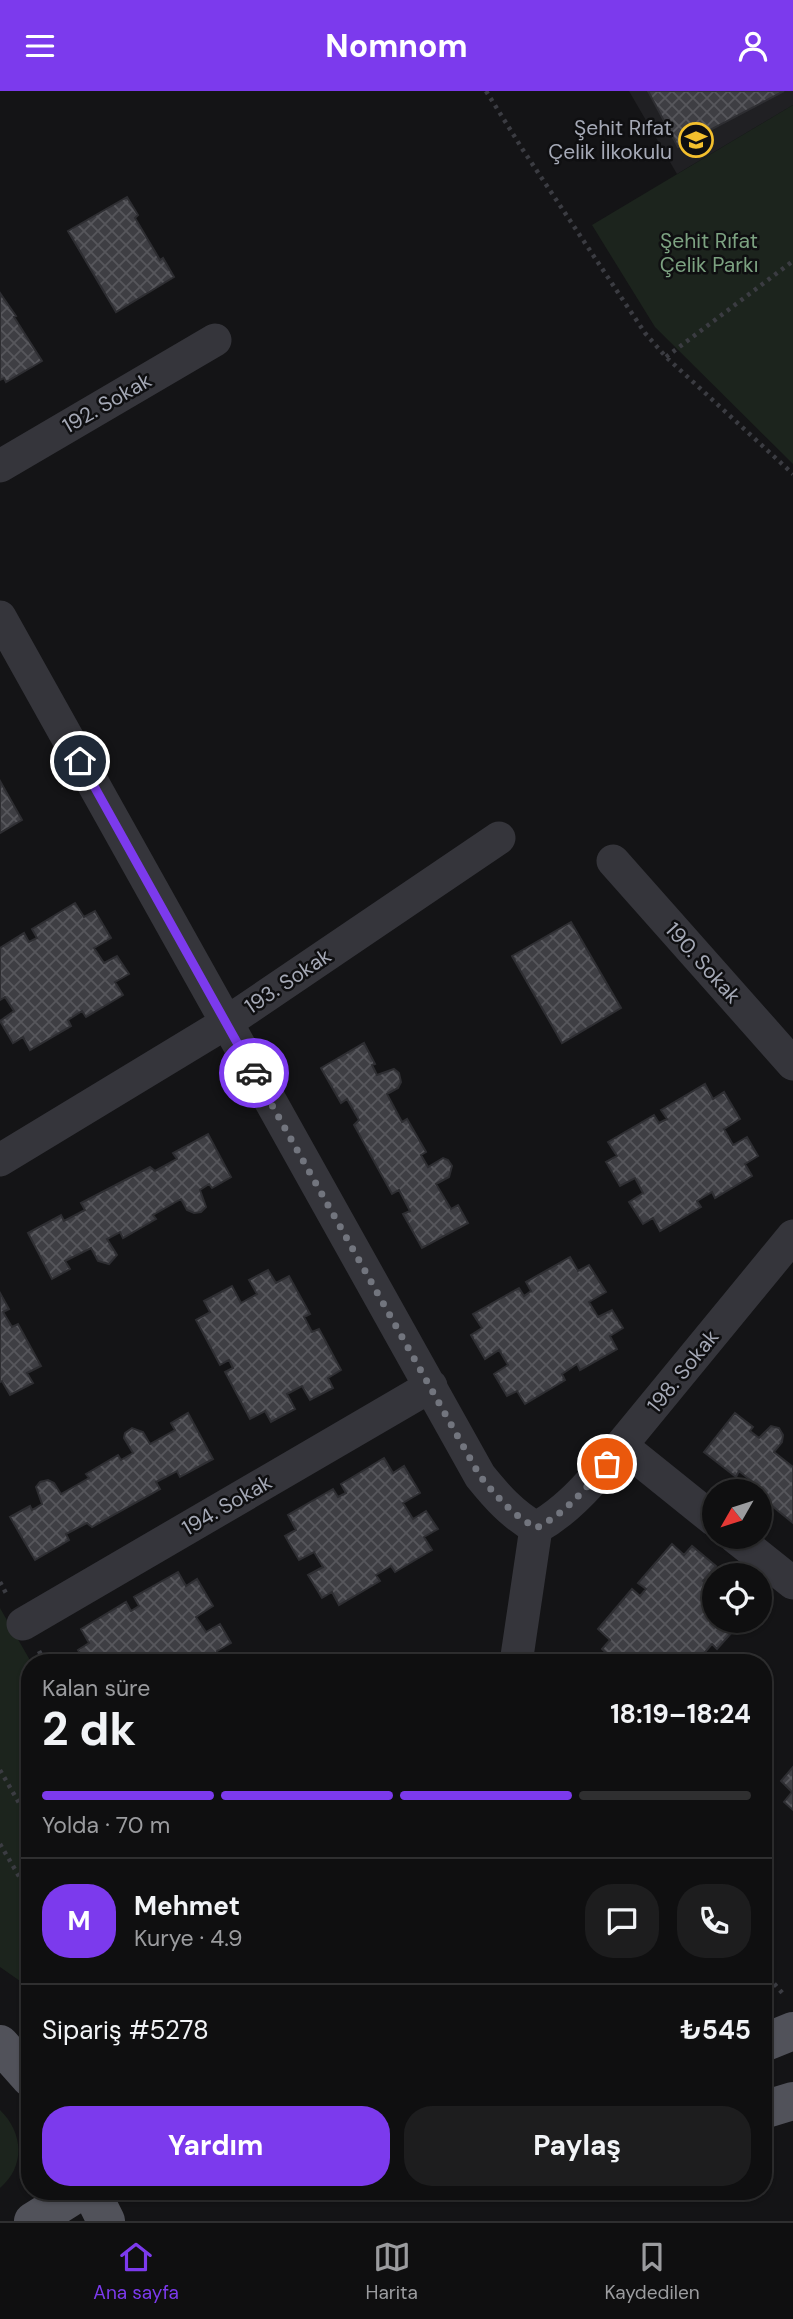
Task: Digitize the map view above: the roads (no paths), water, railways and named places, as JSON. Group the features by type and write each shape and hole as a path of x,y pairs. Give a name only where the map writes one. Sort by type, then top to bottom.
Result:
{"main road":[{"path":"772,2039 793,2031"},
{"path":"772,2108 793,2101"},
{"path":"33,2221 67,2200"},
{"path":"96,2200 106,2221"}],"street":[{"name":"192. Sokak","path":"0,466 215,340"},
{"path":"0,617 480,1476 516,1516 536,1528 517,1654"},
{"name":"193. Sokak","path":"0,1160 226,1023 499,838"},
{"name":"190. Sokak","path":"612,861 793,1064"},
{"name":"198. Sokak","path":"536,1528 572,1503 622,1446 793,1236"},
{"name":"194. Sokak","path":"23,1624 430,1386"},
{"path":"622,1446 702,1510"},
{"path":"750,1549 793,1583"}],"place":[{"name":"Şehit Rıfat Çelik İlkokulu","path":"696,140"}],"park label":[{"name":"Şehit Rıfat Çelik Parkı","path":"709,253"}]}
